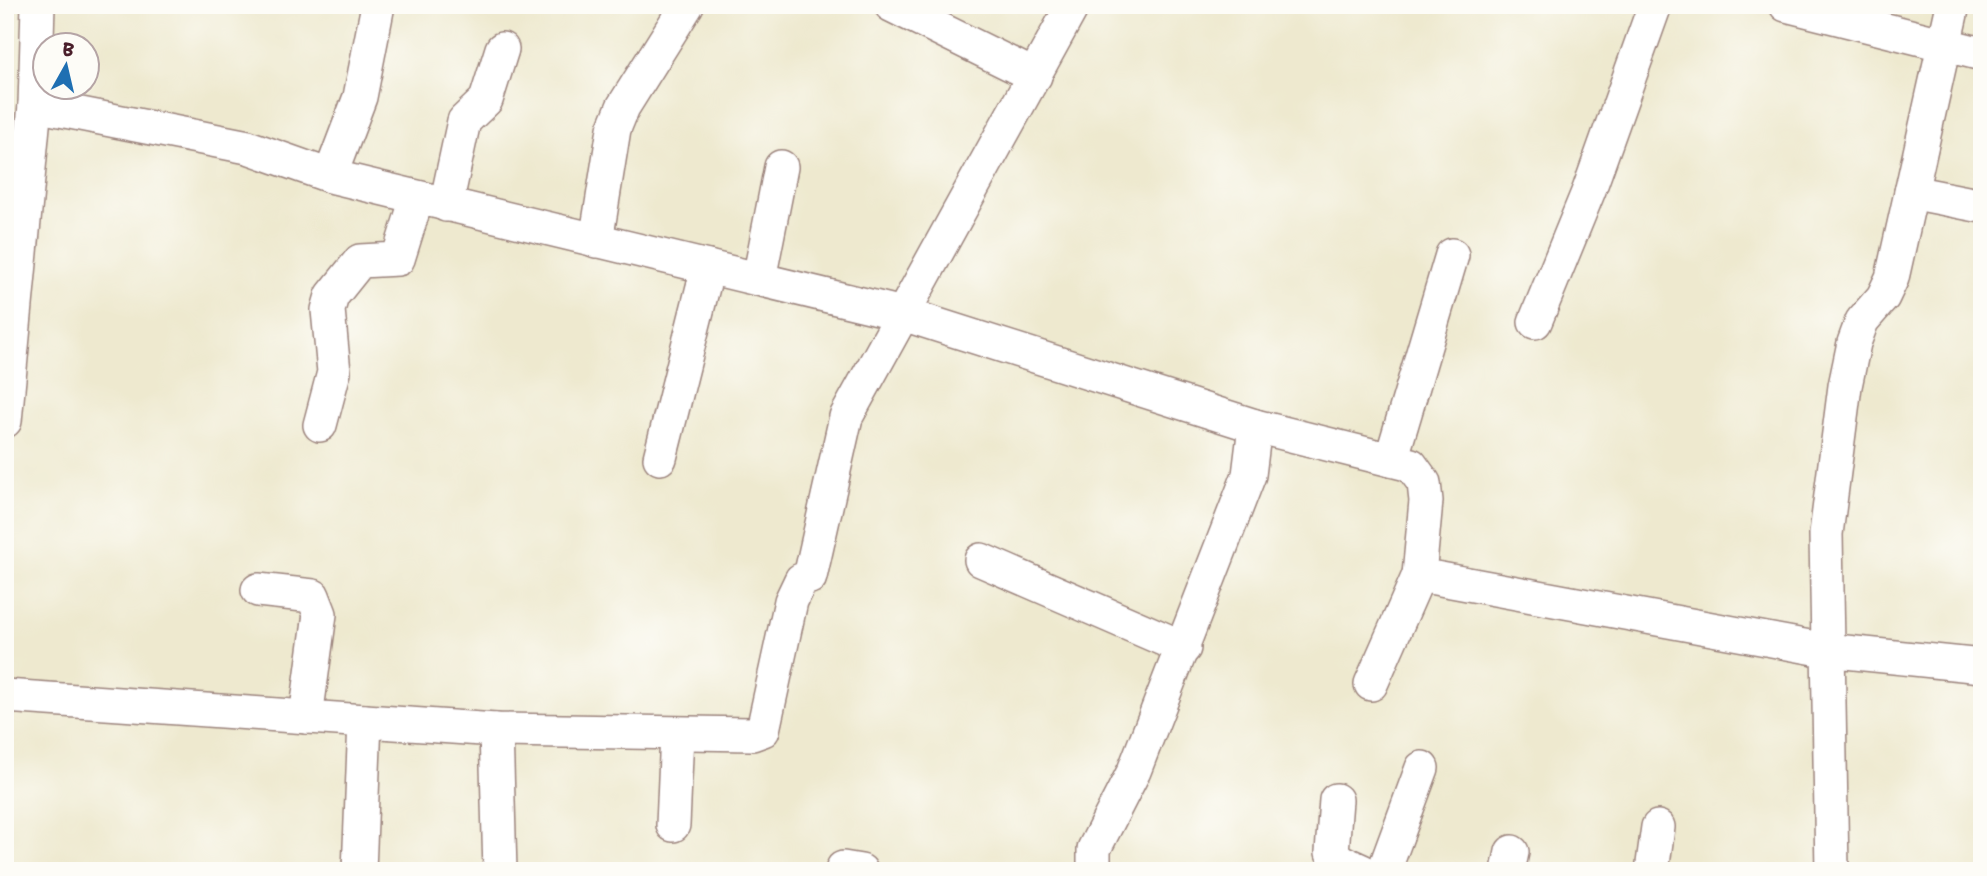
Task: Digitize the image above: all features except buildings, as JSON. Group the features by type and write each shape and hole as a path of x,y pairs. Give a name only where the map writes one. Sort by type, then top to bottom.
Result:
{"street":[{"path":"5,422 35,105 38,5"},
{"path":"330,176 360,97 378,5"},
{"path":"596,241 614,130 623,107 687,5"},
{"path":"891,5 1035,76"},
{"path":"5,696 496,730 752,734 763,730 791,601 801,580 810,577 846,417 1073,5"},
{"path":"1535,322 1598,166 1655,5"},
{"path":"1786,5 1948,27 1982,54"},
{"path":"1832,871 1826,534 1845,386 1862,321 1883,297 1892,278 1948,27"},
{"path":"320,425 334,372 328,310 332,296 360,261 368,258 398,259 432,201 464,121 486,100 502,49"},
{"path":"35,105 248,147 330,176 903,314 1255,426 1411,465 1424,483 1426,501 1419,575 1371,684"},
{"path":"759,279 781,167"},
{"path":"1911,192 1982,206"},
{"path":"1391,460 1452,255"},
{"path":"660,458 708,267"},
{"path":"1094,871 1094,849 1134,771 1249,475 1255,426"},
{"path":"981,560 1184,648"},
{"path":"1419,575 1826,650 1982,666"},
{"path":"258,590 313,596 318,605 320,614 306,717"},
{"path":"359,871 365,721"},
{"path":"496,730 500,871"},
{"path":"673,825 677,733"},
{"path":"1336,800 1332,852 1340,861 1362,870 1422,768"},
{"path":"1652,871 1658,827"}]}
